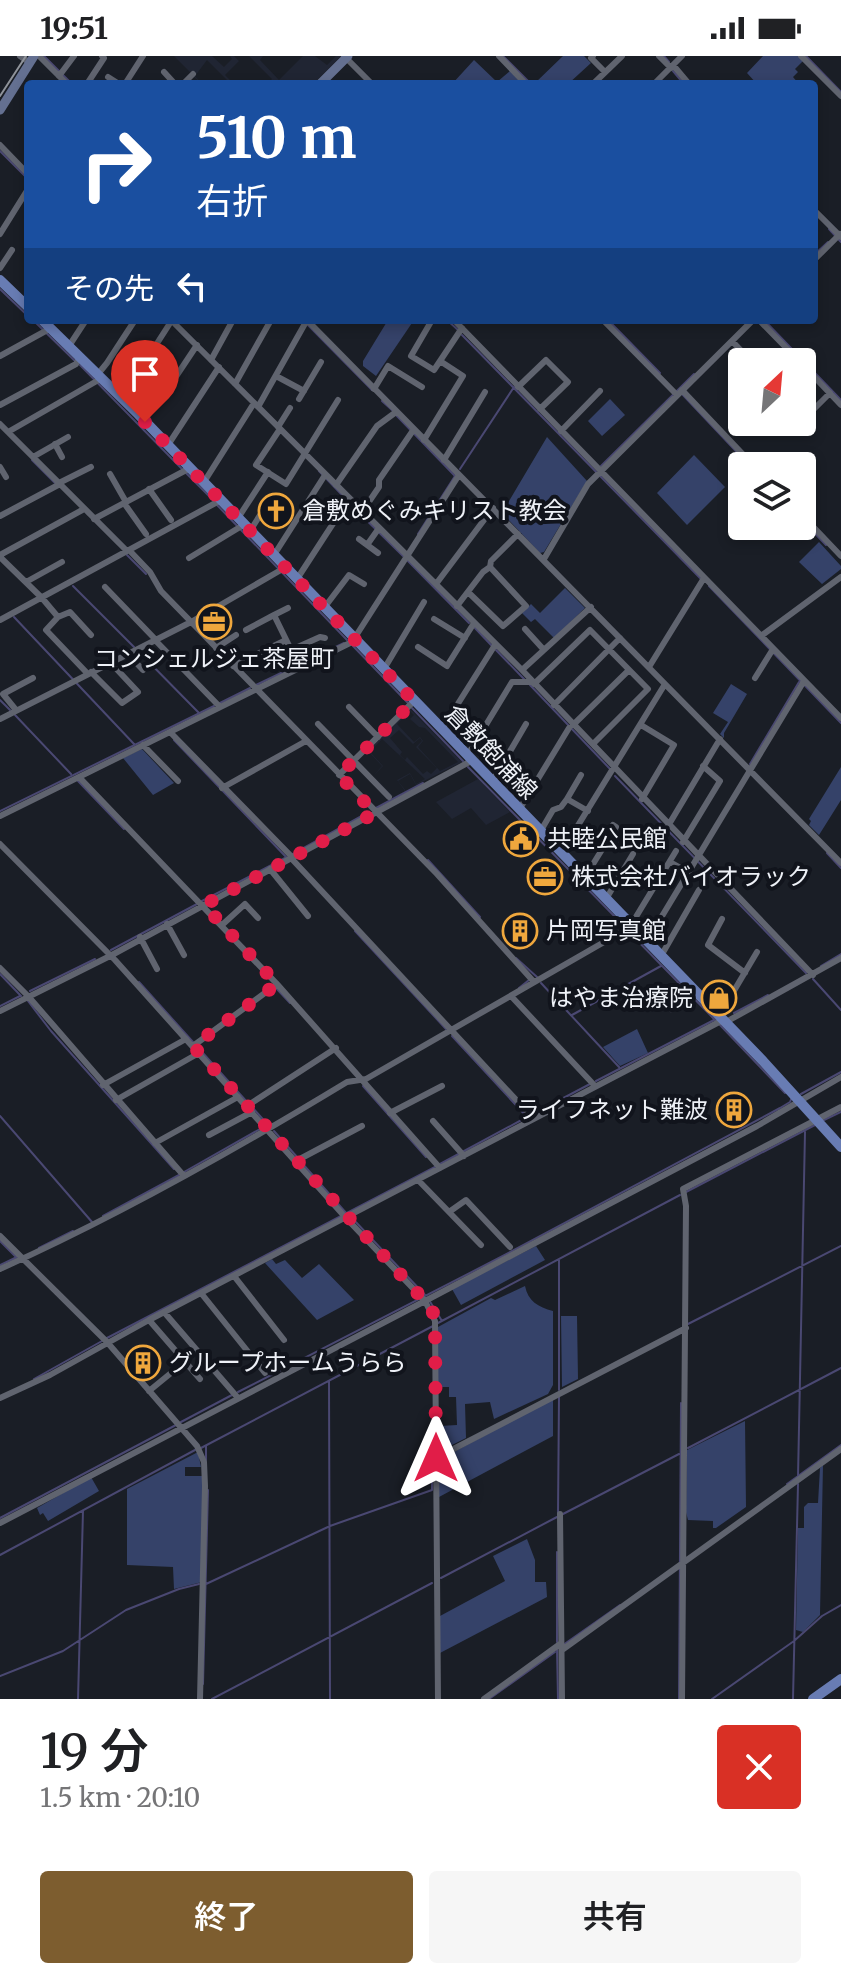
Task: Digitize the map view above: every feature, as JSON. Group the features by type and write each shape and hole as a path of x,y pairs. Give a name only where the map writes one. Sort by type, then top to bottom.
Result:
{"main road":[{"path":"0,281 24,303"},
{"name":"倉敷飽浦線","path":"45,328 69,346 78,361 144,420 186,470 204,482 217,502 274,555 282,570 297,579 384,669 411,704 442,729 606,899 629,927 647,941 693,995 800,1100 841,1147"},
{"path":"813,1699 841,1679"},
{"path":"824,1699 841,1688"}],"street":[{"path":"20,56 34,58 64,80"},
{"path":"61,75 74,56"},
{"path":"90,80 104,58 102,56"},
{"path":"125,80 143,56"},
{"path":"499,56 522,80"},
{"path":"593,56 591,58 605,72"},
{"path":"597,80 622,56"},
{"path":"659,56 685,80"},
{"path":"658,80 682,56"},
{"path":"801,56 841,96"},
{"path":"324,80 346,57 368,80"},
{"path":"0,110 34,58"},
{"path":"164,72 171,80"},
{"path":"187,80 193,74"},
{"path":"108,77 114,80"},
{"path":"0,145 24,170"},
{"path":"0,234 24,195"},
{"path":"818,214 838,235 818,256"},
{"path":"0,268 12,250"},
{"path":"69,346 83,324"},
{"path":"4,432 99,379 133,324"},
{"path":"122,398 169,324"},
{"path":"174,324 377,530 436,584 494,647 522,670 697,859 813,975"},
{"path":"211,360 231,324"},
{"path":"235,384 269,324"},
{"path":"204,482 276,376 304,324"},
{"path":"310,324 841,863"},
{"path":"315,328 318,324"},
{"path":"430,324 411,356 434,370 460,330"},
{"path":"456,324 598,473 841,718"},
{"path":"607,324 739,452"},
{"path":"544,559 585,488 598,473 751,324"},
{"path":"760,324 785,348"},
{"path":"0,356 45,328"},
{"path":"732,341 739,348"},
{"path":"175,378 196,347"},
{"path":"518,387 546,360 568,382 540,409"},
{"path":"0,405 78,361"},
{"path":"424,440 463,376 440,361"},
{"path":"299,399 321,362"},
{"path":"374,389 388,366 422,387"},
{"path":"168,445 218,369"},
{"path":"276,376 304,391"},
{"path":"816,379 841,405"},
{"path":"561,431 600,391"},
{"path":"444,460 485,392"},
{"path":"816,407 830,393"},
{"path":"144,420 163,395"},
{"path":"290,408 256,465 286,484 338,400"},
{"path":"336,485 377,426 395,413"},
{"path":"0,424 4,432 33,457 83,510 150,572 161,591 341,773 534,982"},
{"path":"362,512 412,431"},
{"path":"33,457 68,437"},
{"path":"55,444 62,457"},
{"path":"0,467 6,477"},
{"path":"0,516 91,467"},
{"path":"94,519 186,470"},
{"path":"243,526 268,472"},
{"path":"110,474 146,534"},
{"path":"2,811 77,778 218,705 355,640 459,475"},
{"path":"274,555 324,477"},
{"path":"149,489 171,520"},
{"path":"297,579 348,501"},
{"path":"0,620 217,502"},
{"path":"58,617 0,556 83,510"},
{"path":"436,584 491,510"},
{"path":"189,558 262,512"},
{"path":"367,545 377,530"},
{"path":"816,530 841,556"},
{"path":"457,606 490,567 491,561 517,535"},
{"path":"359,539 378,553"},
{"path":"26,582 62,562"},
{"path":"468,592 503,626 526,606 490,567"},
{"path":"0,719 191,622 282,570"},
{"path":"324,608 349,575 364,584"},
{"path":"761,636 841,577"},
{"path":"649,667 703,580"},
{"path":"105,587 218,705"},
{"path":"384,669 424,602"},
{"path":"246,630 288,608"},
{"path":"522,670 589,608"},
{"path":"91,635 70,612 58,617 46,630 122,703 138,692 110,662"},
{"path":"274,615 299,666"},
{"path":"434,619 465,638"},
{"path":"418,647 447,666 473,625"},
{"path":"525,629 544,650"},
{"path":"0,1011 110,956 469,759 512,682 530,682 590,630 648,689 593,744"},
{"path":"218,646 236,635"},
{"path":"291,650 321,636"},
{"path":"554,705 619,639"},
{"path":"235,664 286,640"},
{"path":"442,729 494,647"},
{"path":"133,650 143,670"},
{"path":"755,678 772,651"},
{"path":"519,810 571,726 629,670"},
{"path":"14,712 3,694 33,678"},
{"path":"647,941 803,682"},
{"path":"561,853 664,685"},
{"path":"341,773 411,704"},
{"path":"349,707 378,737"},
{"path":"318,724 389,797"},
{"path":"492,782 526,724"},
{"path":"641,725 674,745 642,799"},
{"path":"167,733 290,857 533,1118"},
{"path":"222,788 306,741"},
{"path":"668,826 719,741"},
{"path":"143,745 178,781"},
{"path":"683,842 720,781 703,766"},
{"path":"540,832 553,810 561,807 567,799 581,775"},
{"path":"77,778 202,903 439,1166"},
{"path":"567,799 586,810"},
{"path":"585,877 616,827 613,825"},
{"path":"0,844 194,1045 346,1216 425,1298 435,1325 438,1699"},
{"path":"0,1269 268,1130 347,1082 362,1080 629,927 676,851"},
{"path":"606,899 633,854"},
{"path":"670,862 688,872"},
{"path":"270,869 308,916"},
{"path":"661,956 699,890"},
{"path":"222,925 245,904 258,918"},
{"path":"722,919 708,945 745,973"},
{"path":"167,924 184,955"},
{"path":"140,937 157,969"},
{"path":"721,1020 757,952"},
{"path":"0,1398 38,1381 105,1341 418,1180 593,1084 813,975 841,958"},
{"path":"0,968 183,1174"},
{"path":"194,1045 276,986"},
{"path":"656,990 671,1009 693,995"},
{"path":"511,996 593,1084"},
{"path":"103,1085 186,1039"},
{"path":"209,1135 334,1049"},
{"path":"116,1100 199,1053"},
{"path":"0,1523 178,1425 757,1126 841,1077"},
{"path":"390,1113 442,1086"},
{"path":"155,1143 238,1097"},
{"path":"682,1699 685,1192 819,1122 841,1107"},
{"path":"433,1121 462,1155"},
{"path":"298,1160 362,1126"},
{"path":"418,1180 481,1245"},
{"path":"449,1212 466,1200 510,1247"},
{"path":"0,1236 105,1341 199,1448 205,1486 200,1699"},
{"path":"234,1276 284,1340"},
{"path":"201,1293 265,1373"},
{"path":"164,1312 236,1395"},
{"path":"149,1320 200,1379"},
{"path":"436,1458 684,1329"},
{"path":"149,1391 171,1373"},
{"path":"484,1699 841,1449"},
{"path":"560,1516 562,1699"}],"shaded area":[{"path":"174,56 212,56 224,67 232,59 230,56 239,61 225,75 230,80 207,60 195,76 198,80"},
{"path":"249,56 263,56 260,60 279,80 272,79"},
{"path":"303,56 315,56 327,65 336,56 341,56 317,80 279,80"},
{"path":"563,56 584,56 591,63 572,80 538,80"},
{"path":"763,56 798,56 803,61 795,69 798,72 793,77 796,80 753,80 747,73"},
{"path":"474,60 495,80 456,80"},
{"path":"510,71 519,80 499,80"},
{"path":"386,324 411,324 376,376 363,366"},
{"path":"610,399 625,415 602,436 588,421"},
{"path":"547,437 587,481 544,552 540,553 502,513"},
{"path":"694,455 725,487 687,525 657,493"},
{"path":"819,542 841,566 822,584 799,562"},
{"path":"565,588 585,608 554,638 535,619 531,622 522,613 531,604 540,613"},
{"path":"731,684 747,694 724,738 720,734 728,722 713,713"},
{"path":"410,709 462,762 416,785 410,774 398,781 406,791 394,798 373,776 382,766 368,751","holes":["410,711 414,715 410,719 425,728 458,762 440,771 418,747 423,741 420,737 414,742 397,724","399,730 413,744 420,738 422,741 416,747 437,768 431,774 427,771 423,774 407,757 405,760 400,755 402,752 390,738","382,739 425,779 416,784 410,773 397,780 405,791 394,797 373,776 383,766 370,752"]},
{"path":"142,749 174,783 153,795 123,758"},
{"path":"841,767 841,800 819,835 809,825 809,819"},
{"path":"478,779 510,812 486,825 471,808 452,819 436,802"},
{"path":"637,1029 648,1053 620,1066 603,1047"},
{"path":"536,1246 545,1260 461,1305 452,1289"},
{"path":"272,1259 276,1264 285,1260 302,1278 319,1264 354,1300 317,1320 265,1263"},
{"path":"525,1286 534,1303 553,1311 553,1385 548,1394 494,1419 490,1402 465,1404 466,1438 446,1448 440,1445 440,1426 457,1425 456,1397 449,1397 449,1387 438,1387 438,1327 491,1298 495,1300"},
{"path":"561,1316 577,1316 578,1379 562,1387"},
{"path":"553,1399 553,1436 439,1497 439,1479 459,1468 452,1453"},
{"path":"745,1421 746,1507 716,1528 713,1528 713,1521 688,1520 687,1450"},
{"path":"198,1452 201,1467 185,1467 185,1476 202,1476 202,1582 174,1589 173,1567 127,1565 127,1489"},
{"path":"823,1465 820,1615 803,1632 796,1630 798,1528 804,1528 804,1507 808,1503 818,1503 820,1468"},
{"path":"91,1477 99,1491 48,1521 43,1513 40,1515 37,1508"},
{"path":"527,1539 535,1560 535,1582 546,1582 547,1597 440,1653 440,1616 505,1581 493,1556"}],"waterway":[{"path":"44,56 68,80"},
{"path":"503,56 527,80"},
{"path":"664,56 669,62"},
{"path":"806,56 841,92"},
{"path":"673,71 681,80"},
{"path":"0,151 24,175"},
{"path":"829,229 841,242"},
{"path":"818,251 828,242"},
{"path":"0,289 24,312"},
{"path":"37,324 75,361"},
{"path":"307,324 372,390"},
{"path":"451,324 458,330"},
{"path":"612,324 660,373"},
{"path":"768,324 841,400"},
{"path":"462,335 701,579"},
{"path":"80,365 182,469"},
{"path":"601,466 694,374"},
{"path":"460,469 514,387"},
{"path":"682,394 737,452"},
{"path":"382,401 392,410"},
{"path":"396,415 455,476 418,534"},
{"path":"32,460 56,484"},
{"path":"319,471 345,498"},
{"path":"186,473 213,500"},
{"path":"349,503 403,556"},
{"path":"217,505 347,640"},
{"path":"816,535 826,545"},
{"path":"127,555 146,574"},
{"path":"408,561 469,623"},
{"path":"73,586 134,647"},
{"path":"709,586 841,723"},
{"path":"14,617 134,744"},
{"path":"474,627 492,646"},
{"path":"256,685 344,643"},
{"path":"353,646 408,703"},
{"path":"496,650 525,680"},
{"path":"139,652 199,713"},
{"path":"750,764 799,682"},
{"path":"530,685 611,770"},
{"path":"220,703 250,688"},
{"path":"0,700 10,710"},
{"path":"0,811 214,706"},
{"path":"412,708 463,761"},
{"path":"15,715 71,774"},
{"path":"174,740 288,859"},
{"path":"468,767 624,926"},
{"path":"615,776 806,973"},
{"path":"78,781 124,829"},
{"path":"376,808 423,783"},
{"path":"291,855 369,812"},
{"path":"827,853 841,868"},
{"path":"202,901 285,858"},
{"path":"428,860 480,917"},
{"path":"111,950 197,904"},
{"path":"355,931 446,1029"},
{"path":"628,931 716,1021"},
{"path":"821,966 841,954"},
{"path":"516,958 537,977"},
{"path":"30,991 95,959"},
{"path":"572,1015 661,966"},
{"path":"0,974 21,996"},
{"path":"813,979 841,1010"},
{"path":"519,988 529,980"},
{"path":"139,982 247,1102"},
{"path":"541,983 619,1067"},
{"path":"275,987 290,1003"},
{"path":"734,1013 768,995"},
{"path":"0,1006 20,996"},
{"path":"28,1001 174,1169"},
{"path":"596,1081 714,1020"},
{"path":"720,1025 785,1093"},
{"path":"452,1036 527,1117"},
{"path":"801,1094 841,1072"},
{"path":"533,1114 590,1084"},
{"path":"363,1086 426,1157"},
{"path":"238,1392 497,1259 780,1108 792,1097"},
{"path":"252,1107 269,1126"},
{"path":"824,1120 841,1112"},
{"path":"0,1116 92,1222"},
{"path":"440,1164 527,1117"},
{"path":"686,1192 815,1125"},
{"path":"184,1172 260,1129"},
{"path":"274,1131 297,1157"},
{"path":"798,1477 805,1132"},
{"path":"301,1162 347,1214"},
{"path":"107,1338 435,1167"},
{"path":"103,1216 179,1175"},
{"path":"438,1323 680,1195"},
{"path":"352,1218 425,1295"},
{"path":"39,1248 73,1231"},
{"path":"0,1241 16,1257"},
{"path":"688,1324 841,1246"},
{"path":"0,1265 17,1257"},
{"path":"559,1260 559,1390"},
{"path":"429,1300 442,1321"},
{"path":"201,1448 433,1326"},
{"path":"34,1379 102,1341"},
{"path":"688,1448 841,1368"},
{"path":"329,1381 330,1699"},
{"path":"181,1422 232,1395"},
{"path":"558,1514 559,1396"},
{"path":"679,1699 681,1403"},
{"path":"0,1518 176,1425"},
{"path":"787,1484 841,1445"},
{"path":"206,1446 206,1460"},
{"path":"0,1555 195,1450"},
{"path":"563,1514 679,1454"},
{"path":"206,1584 330,1526 432,1490 432,1458"},
{"path":"793,1699 798,1484"},
{"path":"203,1684 208,1490"},
{"path":"78,1699 83,1511"},
{"path":"441,1578 557,1517"},
{"path":"557,1552 557,1642"},
{"path":"212,1699 432,1583"},
{"path":"0,1676 63,1651 126,1610 199,1584"},
{"path":"563,1645 620,1605"},
{"path":"712,1699 841,1605"},
{"path":"557,1648 558,1699"},
{"path":"489,1699 555,1652"}],"railway":[{"path":"0,96 26,56"}],"place":[{"name":"倉敷めぐみキリスト教会","path":"276,511"},
{"name":"コンシェルジェ茶屋町","path":"214,622"},
{"name":"共睦公民館","path":"521,839"},
{"name":"株式会社バイオラック","path":"545,877"},
{"name":"片岡写真館","path":"520,931"},
{"name":"はやま治療院","path":"719,998"},
{"name":"ライフネット難波","path":"734,1110"},
{"name":"グループホームうらら","path":"143,1363"}],"route":[{"path":"145,422 414,701 339,775 375,813 204,905 277,984 193,1046 345,1217 432,1309 435,1316 436,1458"}]}
